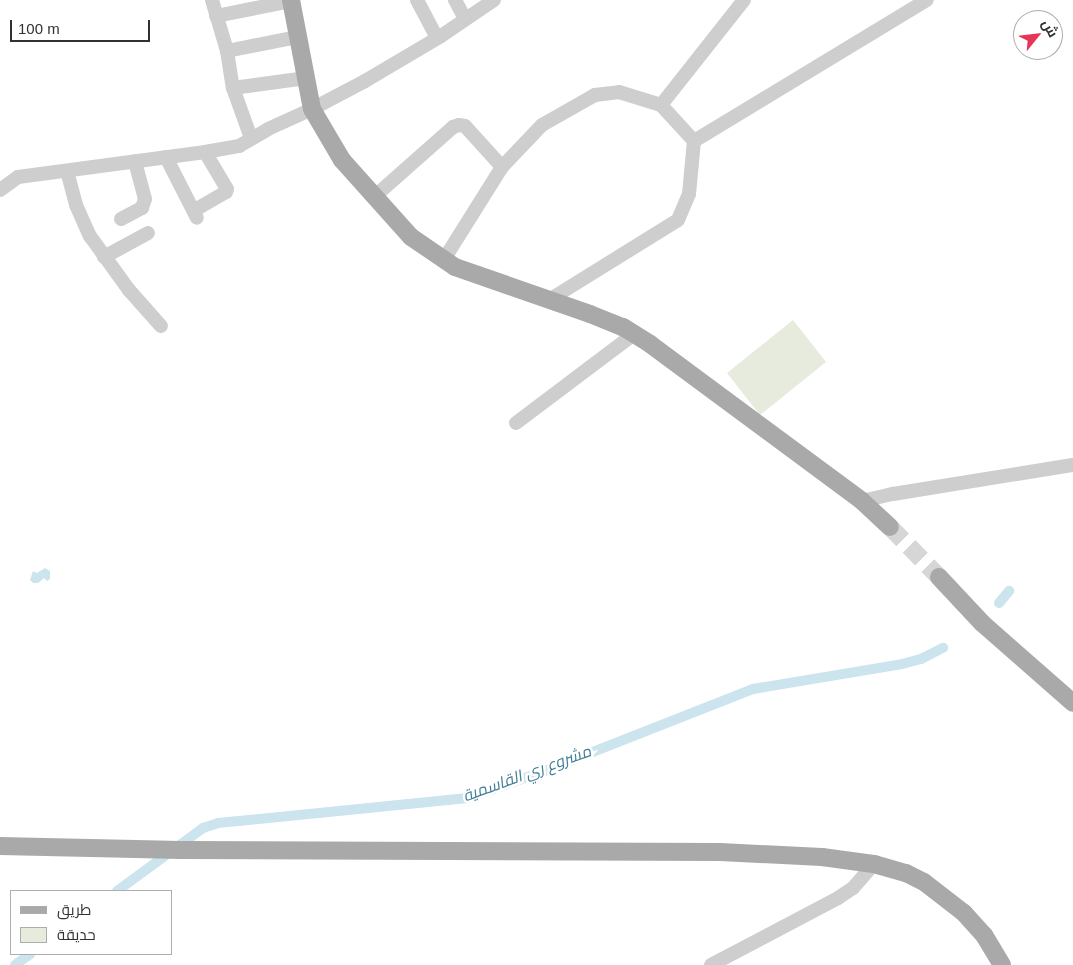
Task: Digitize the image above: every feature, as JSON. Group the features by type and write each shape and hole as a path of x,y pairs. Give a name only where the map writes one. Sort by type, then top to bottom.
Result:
{"main road":[{"path":"291,0 312,109 324,134 342,160 411,237 443,261 590,314 634,334 680,365 862,501 890,527"},
{"path":"939,577 982,623 1073,704"},
{"path":"0,846 176,850 720,852 822,857 874,864 906,873 944,896 964,913 984,935 1002,965"}],"street":[{"path":"212,0 227,51 233,88 251,138"},
{"path":"216,16 291,0"},
{"path":"417,0 437,38"},
{"path":"455,0 466,19"},
{"path":"0,190 18,177 239,146 251,138 312,109 437,38 494,0"},
{"path":"662,105 744,0"},
{"path":"694,140 927,0"},
{"path":"227,51 298,37"},
{"path":"233,88 306,78"},
{"path":"443,261 502,166 542,125 595,94 619,92 662,105 694,140 689,194 678,220 549,300"},
{"path":"374,197 453,127 459,125 465,126 502,166"},
{"path":"166,157 198,213 226,192 205,152"},
{"path":"121,218 142,208 145,199 135,161"},
{"path":"67,171 76,205 90,236 129,290 161,326"},
{"path":"104,256 148,233"},
{"path":"516,423 634,334"},
{"path":"862,501 893,494 1073,465"},
{"path":"711,965 838,898 853,888 874,864"}],"green space":[{"path":"793,320 826,362 760,415 727,373"}],"water":[{"path":"45,568 50,571 50,579 47,581 44,578 38,583 33,583 30,580 33,571 37,573"}],"waterway":[{"name":"مشروع ري القاسمية","path":"999,603 1009,591"},
{"name":"مشروع ري القاسمية","path":"118,890 203,828 218,823 468,798 542,772 753,689 902,664 921,659 943,648"},
{"name":"مشروع ري القاسمية","path":"15,965 29,955"}],"tunnel":[{"path":"890,527 939,577"}]}
